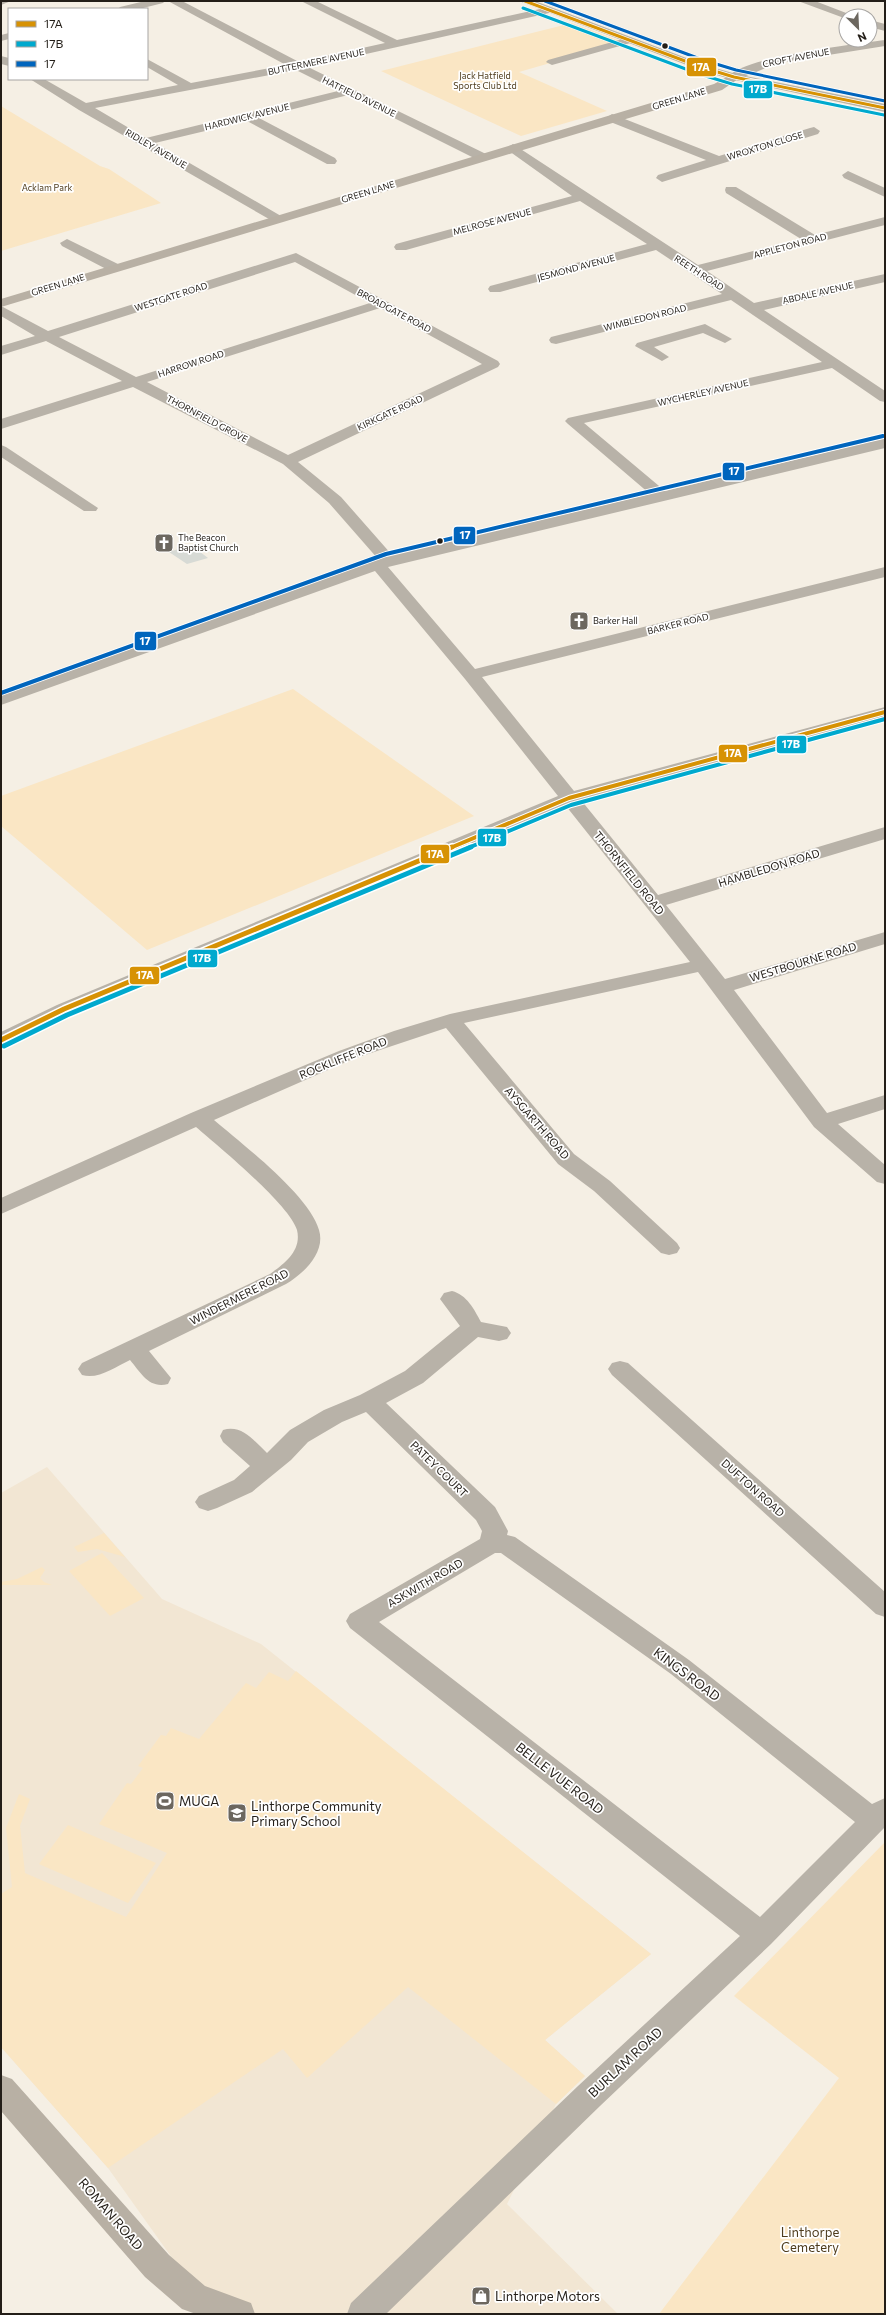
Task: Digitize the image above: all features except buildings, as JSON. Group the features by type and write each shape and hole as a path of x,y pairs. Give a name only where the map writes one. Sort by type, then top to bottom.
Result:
{"main road":[{"path":"525,1 734,77 885,108"}],"street":[{"path":"1,2 5,1"},
{"path":"128,8 158,1"},
{"name":"HATFIELD AVENUE","path":"174,1 347,92 482,157"},
{"path":"307,1 396,44"},
{"path":"804,1 838,13"},
{"name":"BUTTERMERE AVENUE","path":"83,107 297,66 549,10"},
{"path":"552,62 630,40"},
{"name":"CROFT AVENUE","path":"734,77 762,64 778,60 885,43"},
{"path":"148,63 190,87"},
{"name":"GREEN LANE","path":"1,303 718,87 734,77"},
{"name":"RIDLEY AVENUE","path":"38,80 276,219"},
{"name":"HARDWICK AVENUE","path":"146,142 347,92"},
{"path":"249,117 331,161"},
{"path":"612,118 716,160"},
{"name":"WROXTON CLOSE","path":"662,178 716,160 814,132"},
{"name":"REETH ROAD","path":"513,148 582,197 656,246 696,270 832,364 885,398"},
{"path":"848,175 885,193"},
{"path":"731,190 813,240"},
{"name":"MELROSE AVENUE","path":"401,247 582,197"},
{"name":"APPLETON ROAD","path":"696,270 885,221"},
{"path":"67,243 115,268"},
{"name":"JESMOND AVENUE","path":"495,289 656,246"},
{"name":"BROADGATE ROAD","path":"296,257 380,304 493,364"},
{"name":"WESTGATE ROAD","path":"1,351 296,257"},
{"name":"ABDALE AVENUE","path":"752,308 885,278"},
{"name":"WIMBLEDON ROAD","path":"556,340 733,295"},
{"name":"HARROW ROAD","path":"1,424 380,304"},
{"name":"THORNFIELD GROVE","path":"1,310 46,336 288,461 335,500 382,562"},
{"path":"642,318 672,337"},
{"path":"662,357 642,346 705,328 725,339"},
{"name":"KIRKGATE ROAD","path":"288,461 493,364"},
{"name":"WYCHERLEY AVENUE","path":"662,496 573,422 832,364"},
{"path":"1,700 382,562 885,443"},
{"path":"1,450 90,508"},
{"name":"THORNFIELD ROAD","path":"382,562 721,987 822,1122 885,1177"},
{"name":"BARKER ROAD","path":"471,675 885,572"},
{"path":"1,1040 64,1009 569,798 885,712"},
{"name":"HAMBLEDON ROAD","path":"653,903 885,833"},
{"name":"WESTBOURNE ROAD","path":"721,987 885,938"},
{"name":"ROCKLIFFE ROAD","path":"1,1207 200,1118 346,1055 450,1020 573,995 703,965"},
{"name":"AYSGARTH ROAD","path":"450,1020 566,1159 602,1186 670,1248"},
{"path":"822,1122 885,1102"},
{"name":"WINDERMERE ROAD","path":"90,1369 278,1279 298,1265 304,1252 308,1231 301,1214 281,1193 200,1118"},
{"path":"452,1299 465,1314 473,1328 499,1333"},
{"path":"208,1502 243,1486 282,1454 299,1436 333,1416 369,1401 414,1377 473,1328"},
{"path":"134,1349 159,1378"},
{"name":"DUFTON ROAD","path":"620,1370 885,1607"},
{"name":"PATEY COURT","path":"369,1401 486,1514 495,1531 491,1544"},
{"path":"232,1436 248,1452 266,1466"},
{"name":"ASKWITH ROAD","path":"359,1621 491,1544"},
{"name":"KINGS ROAD","path":"491,1544 506,1544 674,1662 880,1815"},
{"name":"BELLE VUE ROAD","path":"359,1621 761,1935"},
{"name":"BURLAM ROAD","path":"363,2314 589,2096 761,1935 880,1815"},
{"name":"ROMAN ROAD","path":"1,2089 157,2266 194,2298 239,2314"}],"shaded area":[{"name":"Linthorpe Community Primary School","path":"47,1467 162,1599 261,1644 651,1954 545,2040 585,2076 556,2104 507,2204 618,2314 212,2314 108,2168 1,2047 1,1493"}],"green space":[{"name":"Jack Hatfield Sports Club Ltd","path":"572,23 623,42 519,72 607,111 521,136 381,71"},
{"name":"Acklam Park","path":"1,106 100,166 109,169 161,203 1,251"},
{"path":"293,689 474,816 147,950 1,826 1,796"},
{"path":"104,1533 125,1557 97,1549 78,1552 74,1547"},
{"path":"102,1553 144,1598 110,1616 69,1571"},
{"path":"42,1567 45,1570 40,1578 44,1582 52,1585 1,1585 1,1582 17,1579"},
{"name":"Linthorpe Community Primary School","path":"296,1671 651,1954 545,2040 585,2076 556,2104 408,1987 307,2078 283,2049 108,2168 1,2047 1,1894 12,1887 6,1828 19,1794 30,1799 20,1826 25,1873 126,1917 167,1853 99,1824 127,1783 131,1784 143,1768 138,1766 161,1735 166,1736 171,1728 199,1739 246,1683 256,1688 269,1672 288,1681"},
{"path":"68,1825 156,1863 128,1903 39,1864"},
{"name":"Linthorpe Cemetery","path":"885,1842 885,2314 659,2314 839,2078 734,1996"}],"transit line":[{"name":"17A","path":"525,1 701,67 734,77 885,108"},
{"name":"17","path":"545,1 703,60 736,70 885,101"},
{"name":"17B","path":"523,8 699,74 732,84 884,115"},
{"name":"17","path":"1,693 386,554 883,436"},
{"name":"17A","path":"1,1040 64,1009 569,798 885,712"},
{"name":"17B","path":"4,1046 67,1015 571,805 885,719"}],"place":[{"name":"The Beacon Baptist Church","path":"164,543"},
{"name":"Barker Hall","path":"579,621"},
{"name":"MUGA","path":"165,1801"},
{"name":"Linthorpe Community Primary School","path":"237,1813"},
{"name":"Linthorpe Motors","path":"481,2296"}]}
